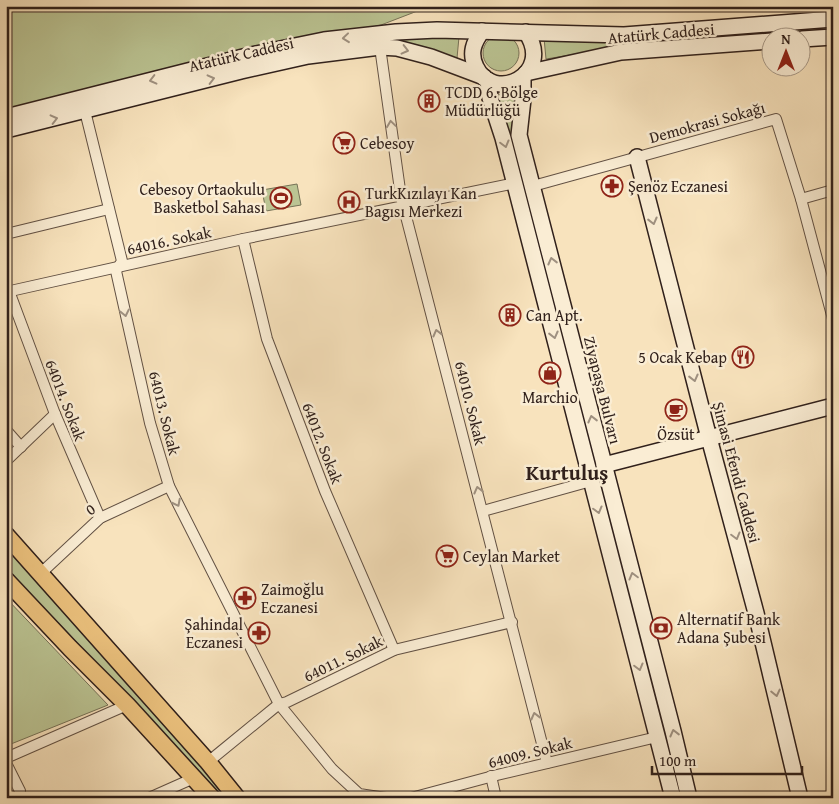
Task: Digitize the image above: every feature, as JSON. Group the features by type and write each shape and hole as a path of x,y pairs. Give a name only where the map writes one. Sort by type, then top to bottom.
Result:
{"main road":[{"name":"Atatürk Caddesi","path":"526,32 624,35 833,19"},
{"name":"Atatürk Caddesi","path":"6,117 251,55 324,40 396,32 437,30 482,31"},
{"path":"482,31 526,32 534,50 533,60 525,75 517,81 502,84 486,79 477,70 473,60 472,49 475,40 482,31"},
{"path":"812,38 833,37"},
{"name":"Atatürk Caddesi","path":"525,75 621,52 762,43"},
{"name":"Atatürk Caddesi","path":"6,130 308,56 380,47 397,48 431,57 486,79"},
{"name":"Ziyapaşa Bulvarı","path":"525,75 518,135 533,186 689,798"},
{"path":"486,79 515,183 590,481 673,798"},
{"name":"Şimasi Efendi Caddesi","path":"637,157 756,613 800,798"},
{"path":"604,465 833,406"},
{"path":"6,535 208,762 237,798"},
{"path":"6,580 127,705 212,798"}],"street":[{"name":"64010. Sokak","path":"380,47 401,197 547,763"},
{"name":"64013. Sokak","path":"85,111 122,260 116,271 150,423 169,486 279,704"},
{"name":"Demokrasi Sokağı","path":"533,186 776,119 830,298 833,319"},
{"name":"64016. Sokak","path":"8,291 243,239 515,183"},
{"path":"801,199 833,190"},
{"path":"6,234 109,209"},
{"name":"64012. Sokak","path":"243,239 267,339 325,491 394,650"},
{"name":"64014. Sokak","path":"8,291 55,414 100,518"},
{"path":"6,461 55,414"},
{"path":"6,430 21,447"},
{"path":"483,511 590,481"},
{"name":"0","path":"40,574 100,518 169,486"},
{"name":"64011. Sokak","path":"208,762 279,704 287,702 394,650 512,622"},
{"path":"279,704 332,769 359,794 386,798"},
{"path":"6,758 127,705"},
{"name":"64009. Sokak","path":"411,798 491,776 657,737"},
{"path":"6,763 20,791"},
{"path":"491,776 496,798"},
{"path":"149,798 194,778"}],"green space":[{"path":"34,6 423,6 420,10 381,25 6,113 6,12"},
{"path":"833,27 833,32 812,33 812,28"},
{"path":"762,31 762,37 618,47 546,59 544,38 686,36"},
{"path":"501,35 514,40 519,53 514,66 501,71 488,66 483,53 488,40"},
{"path":"459,37 457,58 399,42 6,122 398,38"},
{"path":"495,94 516,95 512,138 533,212 684,798 677,798"},
{"name":"Cebesoy Ortaokulu Basketbol Sahası","path":"297,184 301,205 266,211 262,190"},
{"path":"6,548 164,721 228,798 221,798 158,727 6,568"},
{"path":"6,598 108,705 6,746"}],"place":[{"name":"TCDD 6. Bölge Müdürlüğü","path":"429,101"},
{"name":"Cebesoy","path":"344,143"},
{"name":"Şenöz Eczanesi","path":"612,186"},
{"name":"Cebesoy Ortaokulu Basketbol Sahası","path":"281,198"},
{"name":"TurkKızılayı Kan Bagısı Merkezi","path":"349,202"},
{"name":"Can Apt.","path":"510,315"},
{"name":"5 Ocak Kebap","path":"743,357"},
{"name":"Marchio","path":"550,373"},
{"name":"Özsüt","path":"676,410"},
{"name":"Ceylan Market","path":"447,556"},
{"name":"Zaimoğlu Eczanesi","path":"245,598"},
{"name":"Alternatif Bank Adana Şubesi","path":"661,628"},
{"name":"Şahindal Eczanesi","path":"259,633"}],"district":[{"name":"Kurtuluş","path":"567,472"}]}
